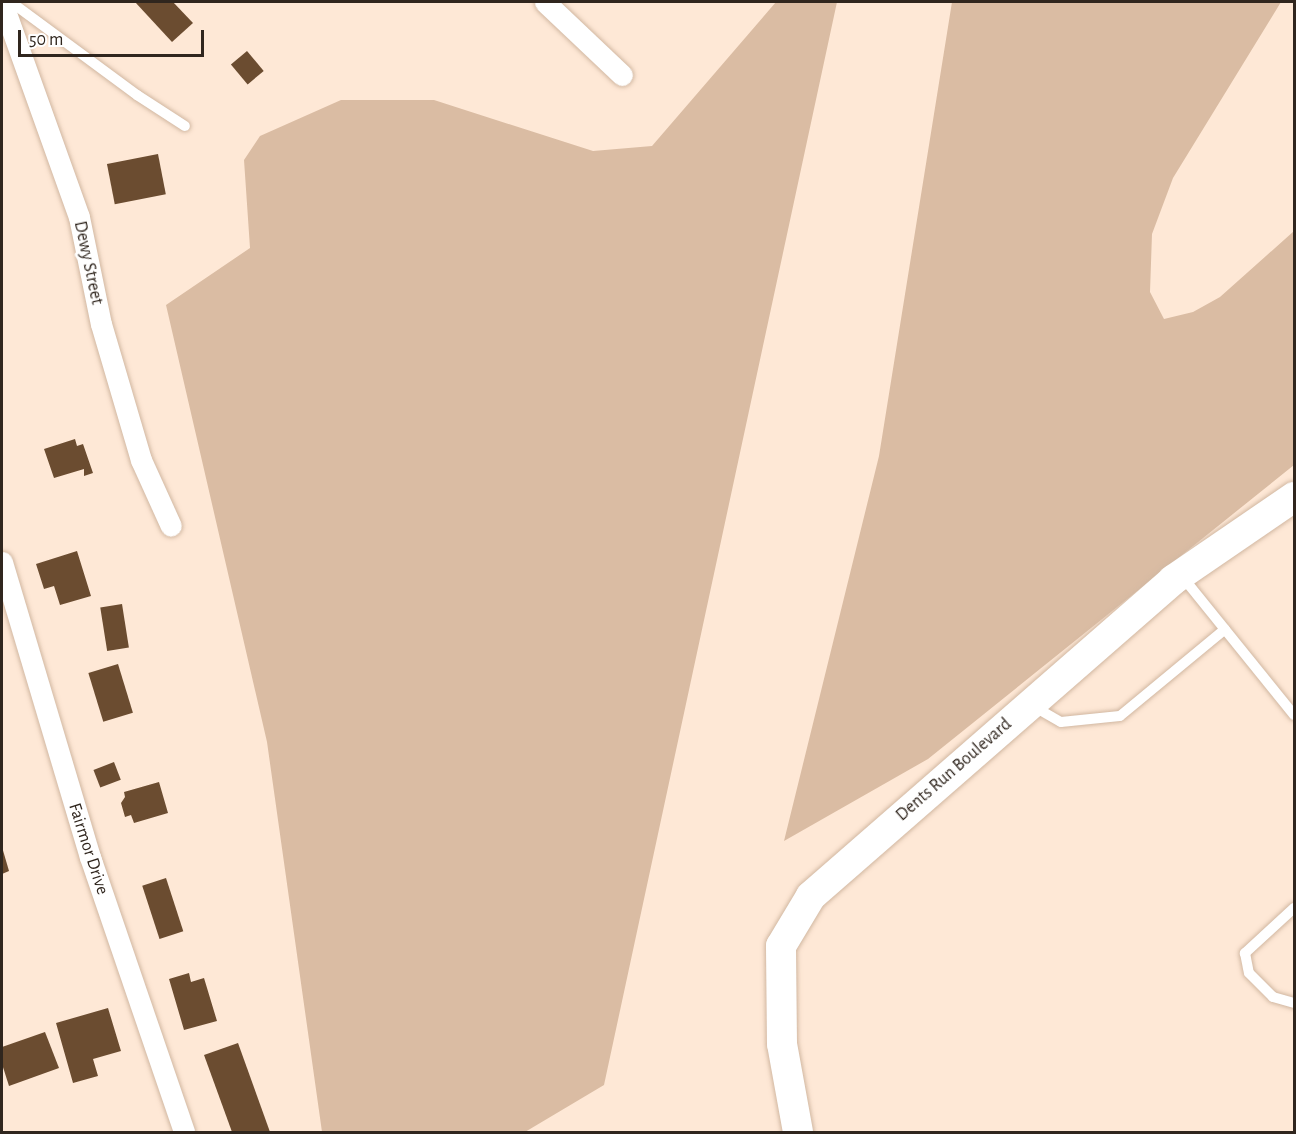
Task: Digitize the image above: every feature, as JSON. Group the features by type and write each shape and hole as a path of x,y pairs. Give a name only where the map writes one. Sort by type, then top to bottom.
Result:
{"street":[{"name":"Dewy Street","path":"2,2 79,216 101,324 141,460 171,526"},
{"path":"545,2 622,75"},
{"name":"Dents Run Boulevard","path":"798,1132 782,1044 781,946 811,896 1029,704 1181,575 1294,497"},
{"name":"Fairmor Drive","path":"2,562 90,857 184,1132"}],"lane":[{"path":"11,2 137,95 184,126"},
{"path":"1181,575 1294,715"},
{"path":"1029,704 1062,722 1120,716 1225,629"},
{"path":"1294,908 1245,953 1249,973 1273,997 1294,1003"}],"shaded area":[{"path":"776,2 837,2 604,1085 525,1132 322,1132 267,742 166,305 250,248 244,160 260,136 341,100 434,100 593,151 652,146"},
{"path":"952,2 1281,2 1173,178 1152,234 1150,292 1164,319 1193,312 1220,297 1294,231 1294,465 928,759 784,841 879,456"}],"building":[{"path":"135,2 173,2 193,23 172,42"},
{"path":"247,51 264,71 248,84 231,64"},
{"path":"158,154 166,194 115,204 107,164"},
{"path":"75,439 77,446 83,444 93,473 84,476 84,469 54,478 44,449"},
{"path":"77,551 91,596 60,605 54,586 44,589 36,564"},
{"path":"122,604 129,647 107,651 100,607"},
{"path":"118,664 133,713 103,722 88,673"},
{"path":"114,762 121,780 100,788 93,770"},
{"path":"159,782 168,813 134,823 131,815 125,817 121,803 125,797 124,792"},
{"path":"2,847 9,871 2,874"},
{"path":"166,878 183,931 160,939 142,886"},
{"path":"189,973 191,982 204,978 217,1021 184,1030 169,979"},
{"path":"108,1008 121,1051 93,1059 98,1076 73,1083 56,1023"},
{"path":"45,1032 59,1068 9,1086 2,1064 2,1047"},
{"path":"238,1043 270,1132 232,1132 204,1055"}]}
